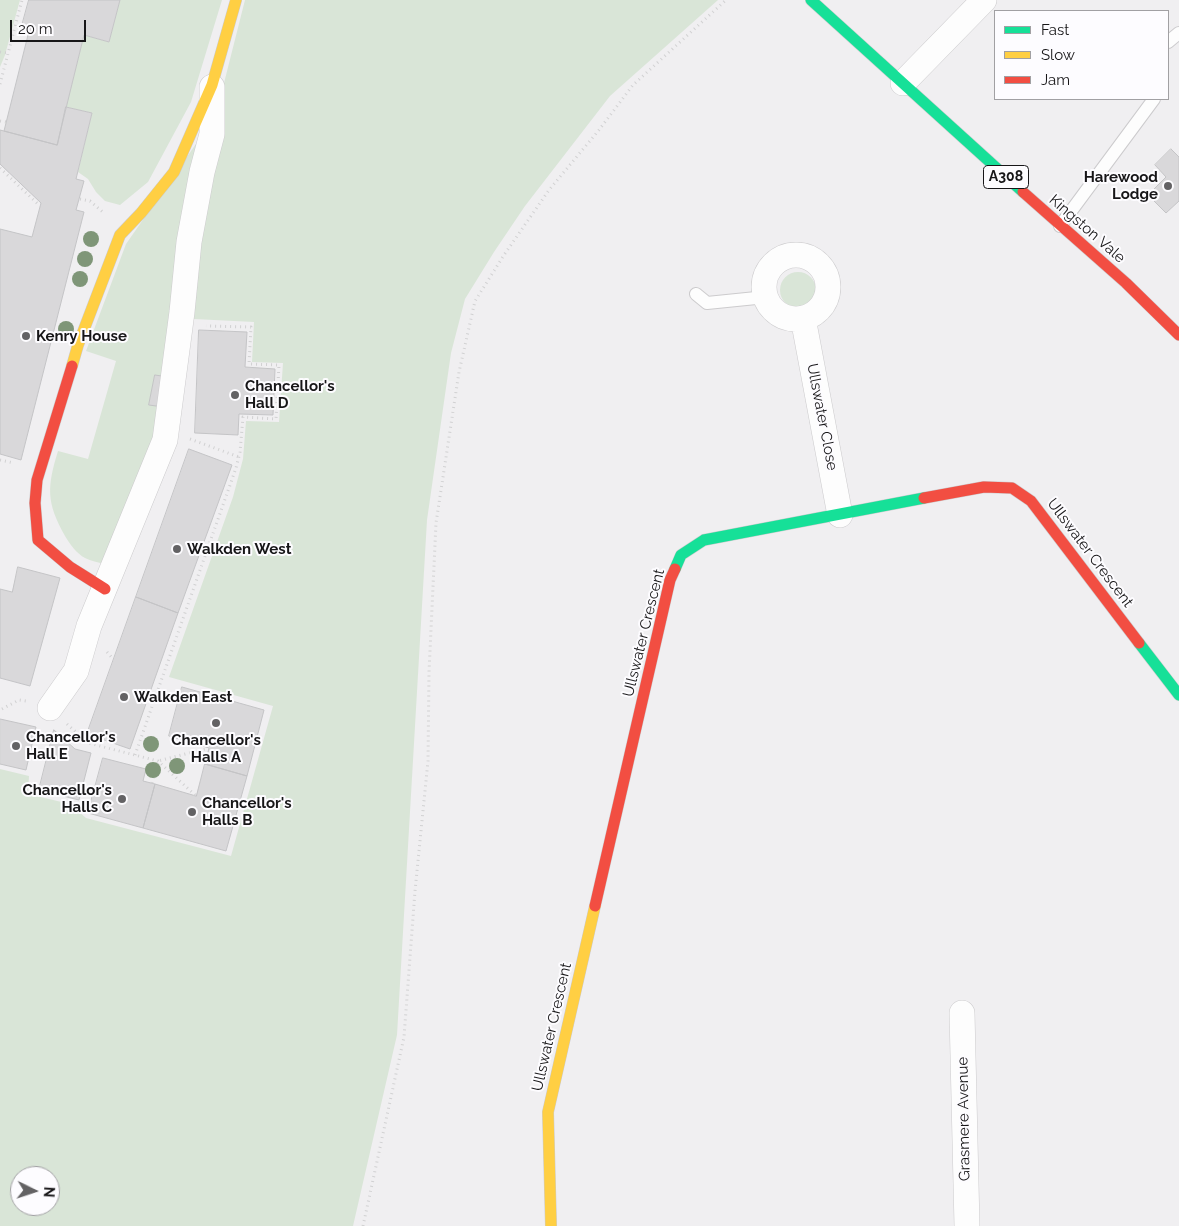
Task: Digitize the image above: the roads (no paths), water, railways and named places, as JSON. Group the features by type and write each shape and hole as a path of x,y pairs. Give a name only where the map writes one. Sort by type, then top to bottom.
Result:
{"street":[{"path":"105,589 57,558 38,540 35,503 37,480 78,345 120,235 141,213 174,172 212,85 236,0"},
{"name":"Kingston Vale","path":"811,0 1126,284 1179,335"},
{"path":"903,83 984,0"},
{"path":"50,708 76,671 90,626 165,440 181,325 189,242 202,172 212,134 212,85"},
{"path":"790,256 801,256 815,262 823,270 827,280 826,299 814,314 804,318 794,319 782,316 773,309 766,297 764,286 772,266 781,259 790,256"},
{"name":"Ullswater Close","path":"804,318 840,515"},
{"name":"Ullswater Crescent","path":"551,1226 548,1112 670,580 681,555 704,540 984,487 1012,488 1031,500 1179,695"},
{"name":"Grasmere Avenue","path":"962,1013 967,1226"}],"lane":[{"path":"1169,41 1179,33"},
{"path":"1060,226 1153,100"},
{"path":"696,294 708,303 766,297"}],"place":[{"name":"Harewood Lodge","path":"1168,186"},
{"name":"Kenry House","path":"26,336"},
{"name":"Chancellor's Hall D","path":"235,395"},
{"name":"Walkden West","path":"177,549"},
{"name":"Walkden East","path":"124,697"},
{"name":"Chancellor's Halls A","path":"216,723"},
{"name":"Chancellor's Hall E","path":"16,746"},
{"name":"Chancellor's Halls C","path":"122,799"},
{"name":"Chancellor's Halls B","path":"192,812"}]}
